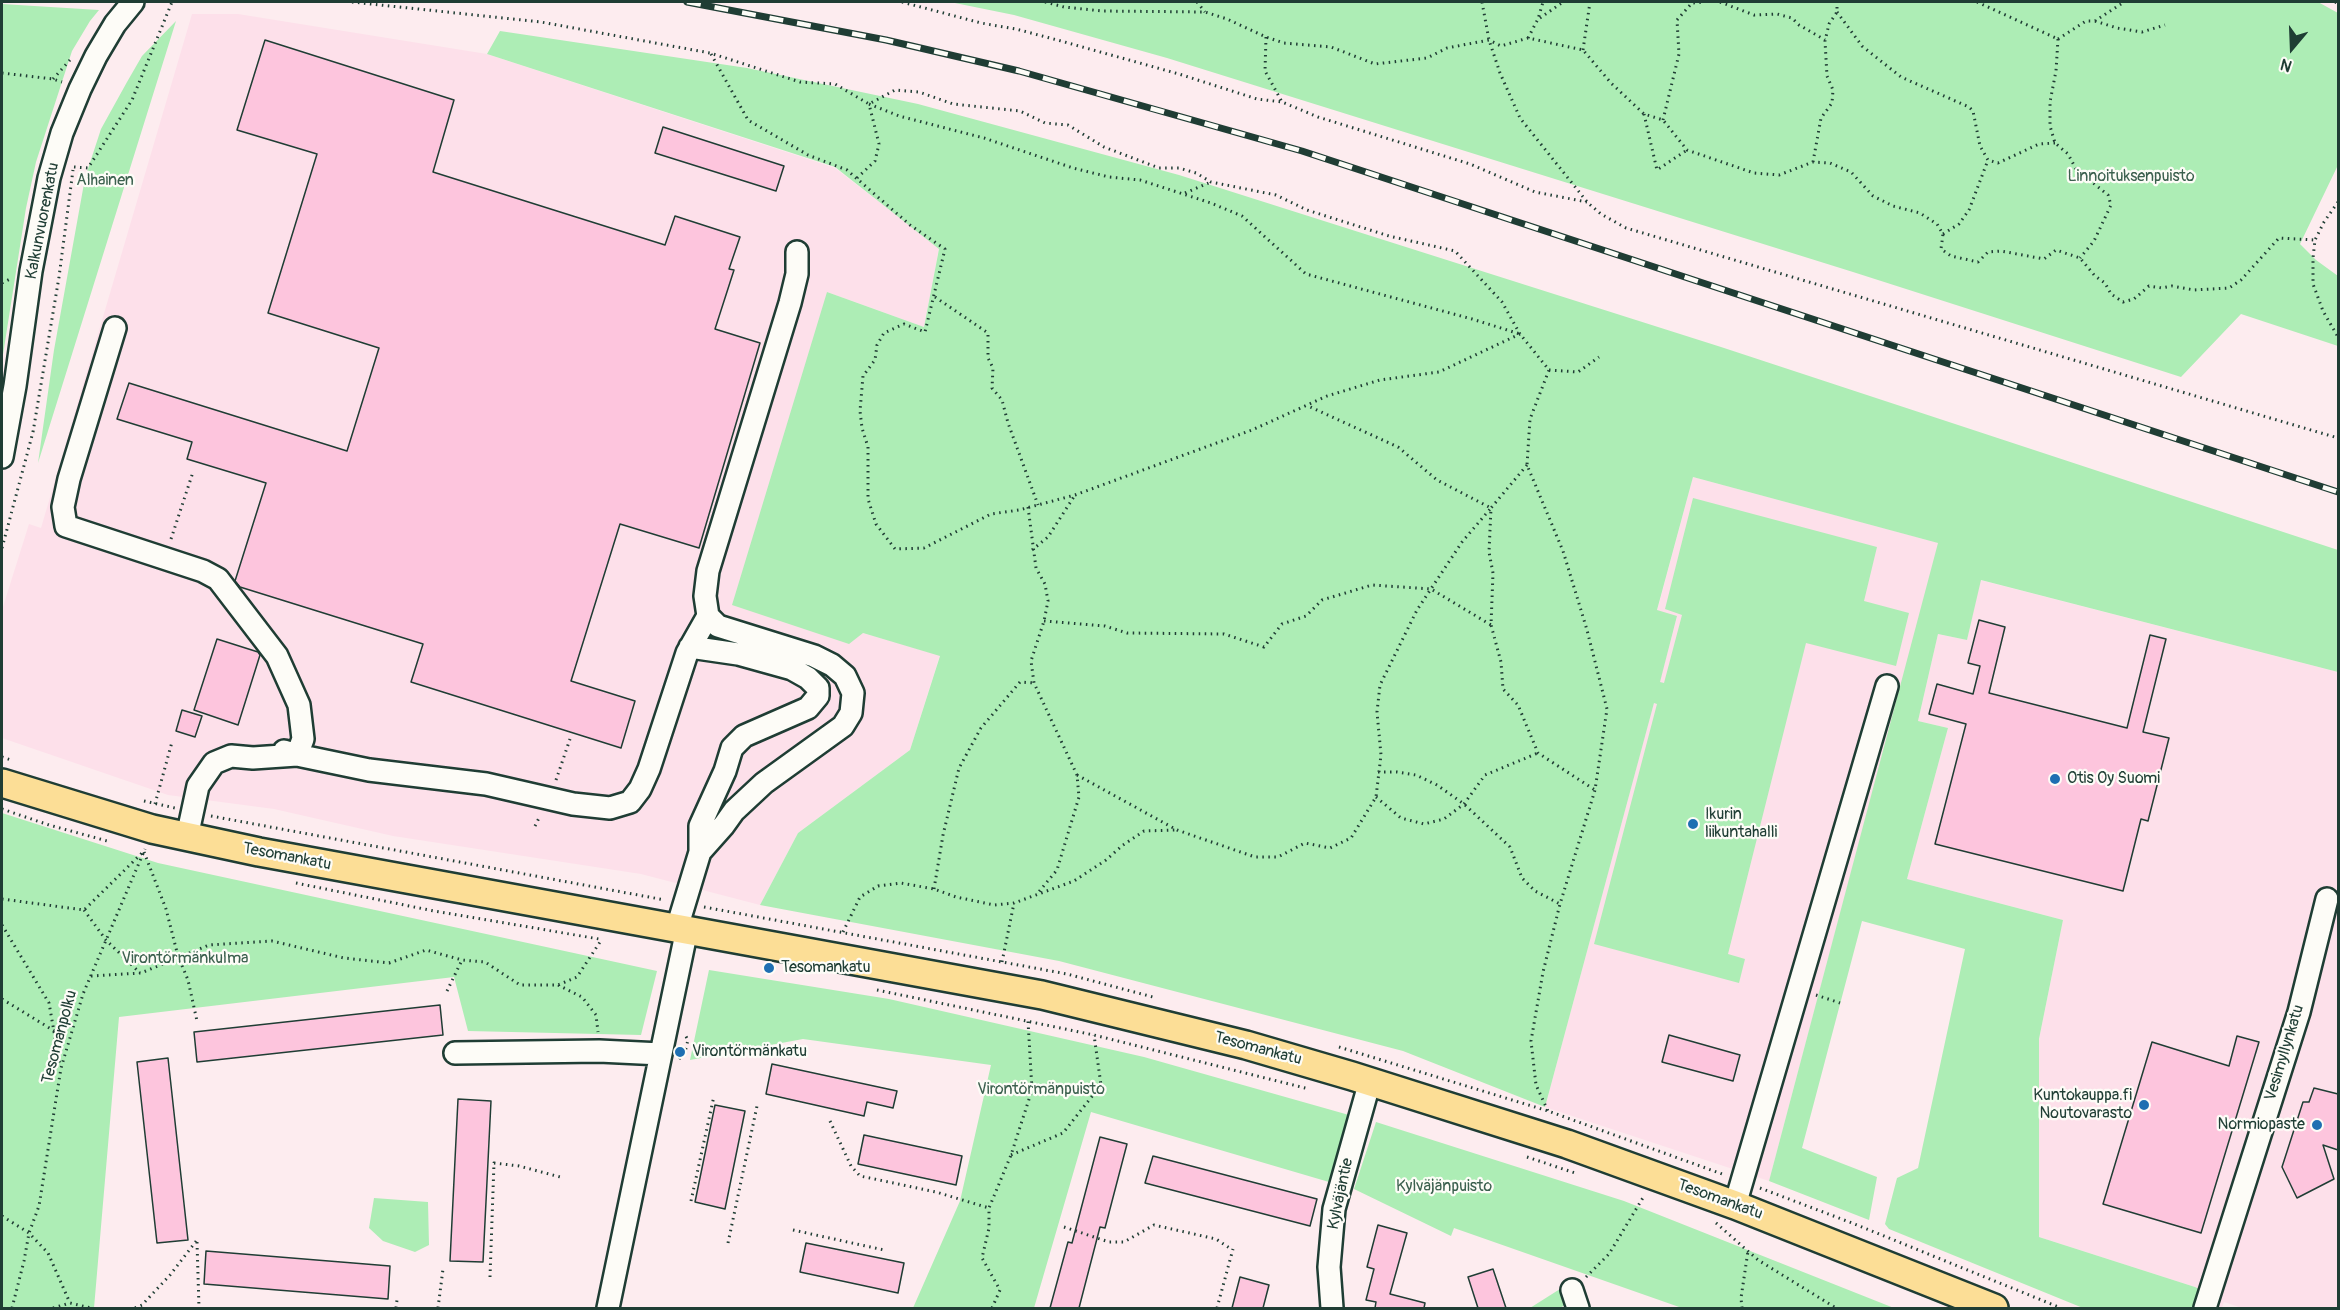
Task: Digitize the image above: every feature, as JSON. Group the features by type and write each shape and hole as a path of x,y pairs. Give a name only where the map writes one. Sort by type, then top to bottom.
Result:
{"main road":[{"name":"Tesomankatu","path":"2,783 152,829 188,837 385,876 1042,995 1246,1045 1370,1081 1567,1144 1731,1216 1957,1301 1994,1308"}],"street":[{"name":"Kalkunvuorenkatu","path":"2,457 49,178 62,133 80,89 115,24 133,2"},
{"path":"699,852 734,811 764,783 843,726 850,713 853,693 845,676 832,664 814,656 718,626 708,616 705,596 708,571 790,303 797,274 797,252"},
{"path":"115,328 69,479 63,507 66,526 203,571 218,579 277,656 299,705 303,739 297,755"},
{"path":"188,837 198,786 214,763 231,756 253,758 297,755 369,770 486,784 573,804 610,808 630,802 640,789 649,769 673,690 690,647 708,616"},
{"path":"608,1308 661,1054 682,929 699,852 699,826 725,771 732,748 744,736 808,708 818,696 818,688 808,678 792,669 765,661 690,647"},
{"path":"1731,1216 1887,686"},
{"name":"Vesimyllynkatu","path":"2205,1308 2299,1012 2327,899"},
{"path":"455,1053 599,1051 661,1054"},
{"name":"Kylväjäntie","path":"1332,1308 1329,1267 1334,1209 1370,1081"}],"path":[{"path":"74,167 88,168 132,99 172,2"},
{"path":"352,2 541,22 710,53 800,82 835,84 869,104 899,116 984,138 1073,168 1109,177 1140,180 1242,216 1306,274 1520,334"},
{"path":"902,2 957,17 1016,28 1179,74 1257,99 1282,102 1318,117 1470,164 1535,192 1588,202"},
{"path":"1045,2 1064,7 1102,11 1205,12 1284,43 1331,47 1376,64 1427,58 1447,48 1489,40 1501,46 1528,38 1583,50 1611,83 1644,114 1663,120 1688,150 1754,173 1779,175 1813,162 1830,163 1851,172 1873,196 1893,206 1920,213 1936,224 1943,234 1941,249 1951,256 1978,262 1988,252 2001,251 2044,259 2056,250 2080,258 2095,276 2105,283 2110,294 2123,302 2134,299 2149,286 2162,288 2172,286 2194,290 2229,288 2241,280 2279,238 2315,240"},
{"path":"1197,2 1205,12"},
{"path":"1482,2 1489,40 1500,73 1520,118 1588,202 1601,214 1626,228 2338,438"},
{"path":"1528,38 1538,19 1543,2"},
{"path":"1538,19 1563,2"},
{"path":"1583,50 1590,2"},
{"path":"1663,120 1679,54 1677,20 1692,3 1705,2"},
{"path":"1720,2 1754,15 1777,14 1792,18 1825,41"},
{"path":"1813,162 1821,118 1832,103 1833,90 1827,76 1825,41 1829,24 1837,12 1837,2"},
{"path":"1977,2 2058,39"},
{"path":"2095,21 2124,2"},
{"path":"1837,12 1862,46 1901,77 1969,107 1973,111 1980,146 1988,160 1998,163 2039,144 2055,143"},
{"path":"2058,39 2086,21 2142,32 2166,25"},
{"path":"1266,37 1265,70 1282,102"},
{"path":"2058,39 2056,71 2050,102 2050,126 2055,143 2068,154 2076,169 2108,195 2111,205 2094,241 2080,258"},
{"path":"710,53 748,120 808,155 847,170 910,225 945,249 925,332 904,324 884,333 877,345 875,360 863,376 860,411 868,447 868,499 876,524 895,549 924,548 991,513 1038,505 1075,495 1252,430 1327,396 1380,380 1439,372 1520,334"},
{"path":"2,73 53,79 80,89"},
{"path":"869,104 895,90 919,92 953,104 1020,111 1045,123 1068,125 1104,147 1159,168 1179,168 1196,173 1211,182 1276,195 1307,210 1389,236 1455,251 1502,302 1520,334 1549,370 1578,372 1599,357"},
{"path":"856,178 875,161 879,144 869,104"},
{"path":"1644,114 1657,170 1688,150"},
{"path":"2,548 25,466 34,422 59,277 75,158"},
{"path":"1943,234 1959,224 1969,210 1988,160"},
{"path":"1185,194 1211,182"},
{"path":"2338,202 2315,240 2313,284 2323,311 2338,337"},
{"path":"935,296 988,333 988,358 993,368 992,388 1002,400 1038,505"},
{"path":"1548,1111 1536,1085 1531,1041 1560,904 1595,790 1608,709 1563,551 1527,465 1530,419 1549,370"},
{"path":"1308,406 1398,447 1437,480 1491,508"},
{"path":"1077,775 1094,787 1177,830 1255,857 1278,857 1305,843 1330,848 1351,838 1376,797 1381,755 1377,712 1380,686 1417,610 1462,542 1527,465"},
{"path":"164,558 193,472"},
{"path":"1032,550 1048,537 1075,495"},
{"path":"1028,507 1032,550 1036,568 1045,584 1048,602 1031,661 1034,683 1077,775 1079,797 1057,870 1037,894"},
{"path":"1491,508 1489,552 1493,573 1491,625 1501,662 1503,689 1518,705 1538,753 1595,790"},
{"path":"1044,621 1105,626 1127,633 1224,634 1264,646 1282,624 1306,616 1322,600 1372,585 1431,590 1491,625"},
{"path":"934,889 943,835 959,768 981,728 1020,682 1034,683"},
{"path":"156,804 172,742"},
{"path":"1376,797 1401,818 1424,824 1444,819 1464,804 1485,775 1538,753"},
{"path":"1378,772 1416,775 1437,785 1464,804 1510,847 1522,878 1528,885 1560,904"},
{"path":"2,809 49,825 112,842"},
{"path":"843,932 860,897 878,886 901,883 994,905 1014,903 1074,881 1106,861 1123,845 1144,831 1177,830"},
{"path":"133,848 155,853"},
{"path":"84,910 144,851"},
{"path":"144,851 166,909 178,956 188,980 197,1021"},
{"name":"Tesomanpolku","path":"12,1308 29,1233 39,1206 61,1068 83,994 144,851"},
{"path":"293,883 434,911 613,941"},
{"path":"2,899 84,910 106,940 141,973"},
{"path":"1002,962 1014,903"},
{"path":"2,925 49,1003 61,1068"},
{"path":"91,976 141,973 209,945 272,941 344,958 389,963 426,950 462,960 485,962 520,986 558,985 577,977 602,939"},
{"path":"447,991 462,960"},
{"path":"558,985 582,997 596,1015 599,1051"},
{"path":"873,989 1094,1035 1312,1090"},
{"path":"1798,989 1840,1003"},
{"path":"2,999 56,1032"},
{"path":"992,1308 1000,1290 982,1258 989,1228 989,1208 1011,1155 1032,1090 1028,1021"},
{"path":"1011,1155 1064,1133 1101,1085 1094,1035"},
{"path":"691,1201 714,1096"},
{"path":"728,1243 757,1106"},
{"path":"830,1121 850,1166 860,1176 936,1192 989,1208"},
{"path":"1527,1157 1580,1175"},
{"path":"490,1277 494,1164 519,1166 564,1178"},
{"path":"1575,1299 1609,1254 1644,1196 1634,1192"},
{"path":"2,1216 29,1233 48,1253 70,1303"},
{"path":"1716,1223 1731,1216"},
{"path":"1706,1220 1716,1223 1748,1251 1801,1288 1836,1308"},
{"path":"1064,1227 1109,1242 1124,1242 1154,1225 1216,1239 1232,1249 1217,1308"},
{"path":"793,1230 884,1250"},
{"path":"135,1308 142,1305 170,1275 197,1240 199,1308"},
{"path":"1742,1308 1741,1298 1748,1251"},
{"path":"438,1308 442,1269"},
{"path":"396,1308 397,1300"},
{"path":"53,1308 70,1303 91,1308"}],"shaded area":[{"path":"192,14 238,14 487,54 835,168 939,248 924,327 827,292 863,633 940,655 910,750 798,833 760,905 641,874 393,836 274,809 168,795 2,738 2,610 29,524 41,528"},
{"path":"1693,477 1939,543 1769,1181 1545,1107 1677,617 1657,611"},
{"path":"1980,580 2338,672 2338,1308 2242,1308 2224,1302 2222,1308 2195,1308 2195,1287 2039,1237 2039,1039 2063,920 1907,879 1948,728 1918,721 1938,634 1967,640"}],"green space":[{"name":"Linnoituksenpuisto","path":"950,2 2318,2 2338,13 2338,165 2300,244 2316,260 2338,276 2338,346 2241,314 2181,377 1167,58 1014,15"},
{"path":"2,4 99,10 72,51 36,162 26,208 2,361"},
{"name":"Alhainen","path":"176,21 38,463 54,350 85,178 101,129 142,56"},
{"path":"500,31 747,68 918,104 1179,175 1721,347 2338,550 2338,672 1981,580 1967,640 1938,634 1918,721 1948,728 1907,879 2063,920 2039,1039 2039,1237 2195,1287 2199,1289 2200,1294 2195,1308 2083,1308 1889,1229 1885,1224 1897,1178 1918,1168 1965,949 1862,921 1802,1148 1877,1177 1869,1220 1769,1181 1938,543 1693,477 1657,610 1677,616 1660,682 1664,683 1682,615 1665,609 1693,498 1877,547 1864,601 1909,613 1896,666 1806,643 1728,954 1745,959 1739,983 1594,944 1657,704 1654,703 1545,1107 1403,1051 1059,961 760,905 798,833 910,750 940,656 863,633 849,644 732,605 827,292 924,327 939,249 835,167 487,54"},
{"name":"Virontörmänkulma","path":"2,813 158,863 657,971 641,1035 468,1031 454,977 119,1017 94,1308 2,1308"},
{"name":"Virontörmänpuisto","path":"709,970 889,999 1144,1057 1349,1115 1329,1182 1091,1112 1034,1308 913,1308 960,1201 991,1065 803,1039 690,1060"},
{"name":"Kylväjänpuisto","path":"1376,1122 1624,1201 1894,1308 1682,1308 1454,1228 1451,1236 1354,1189"},
{"path":"374,1198 428,1202 429,1245 415,1252 383,1241 369,1228"},
{"path":"1560,1289 1565,1305 1560,1308 1530,1308"}],"building":[{"path":"265,40 454,100 433,172 665,245 675,216 740,237 729,269 734,270 715,329 760,343 699,548 620,524 571,681 635,701 621,748 411,682 423,644 240,587 235,581 266,483 187,459 192,442 117,419 129,383 347,451 379,348 268,313 317,154 237,130"},
{"path":"663,127 784,166 776,191 655,153"},
{"name":"Otis Oy Suomi","path":"1979,620 2005,627 1989,693 2127,728 2150,635 2166,639 2143,732 2169,738 2148,821 2141,819 2123,891 1935,844 1966,724 1929,714 1937,684 1973,694 1980,666 1968,663"},
{"path":"217,639 258,652 260,655 238,725 194,710"},
{"path":"182,710 202,716 195,737 176,731"},
{"path":"440,1005 443,1035 197,1062 194,1032"},
{"path":"1669,1035 1740,1055 1733,1081 1662,1062"},
{"path":"2237,1036 2259,1042 2201,1233 2103,1204 2152,1042 2229,1066"},
{"path":"168,1058 188,1240 157,1243 137,1062"},
{"path":"772,1064 897,1091 893,1108 867,1102 864,1116 766,1094"},
{"name":"Normiopaste","path":"2314,1088 2338,1094 2338,1150 2323,1145 2334,1179 2297,1198 2282,1167 2303,1102 2309,1102"},
{"path":"458,1099 491,1101 483,1262 450,1261"},
{"path":"715,1105 745,1111 725,1209 695,1202"},
{"path":"864,1135 962,1156 956,1185 858,1164"},
{"path":"1100,1137 1127,1144 1105,1228 1100,1227 1079,1308 1050,1308 1068,1242 1072,1243"},
{"path":"1153,1156 1317,1199 1310,1226 1145,1183"},
{"path":"1378,1225 1407,1233 1390,1294 1425,1303 1424,1308 1375,1308 1376,1302 1366,1300 1374,1269 1367,1267"},
{"path":"806,1243 904,1263 898,1293 800,1272"},
{"path":"206,1251 390,1266 388,1299 204,1284"},
{"path":"1493,1269 1506,1308 1478,1308 1468,1277"},
{"path":"1240,1277 1269,1285 1263,1308 1232,1308"}],"railway":[{"path":"687,2 886,40 1019,71 1302,151 2338,492"}],"place":[{"name":"Otis Oy Suomi","path":"2055,779"},
{"name":"Ikurin liikuntahalli","path":"1693,824"},
{"name":"Tesomankatu","path":"769,968"},
{"name":"Virontörmänkatu","path":"680,1052"},
{"name":"Kuntokauppa.fi Noutovarasto","path":"2144,1105"},
{"name":"Normiopaste","path":"2317,1125"}]}
